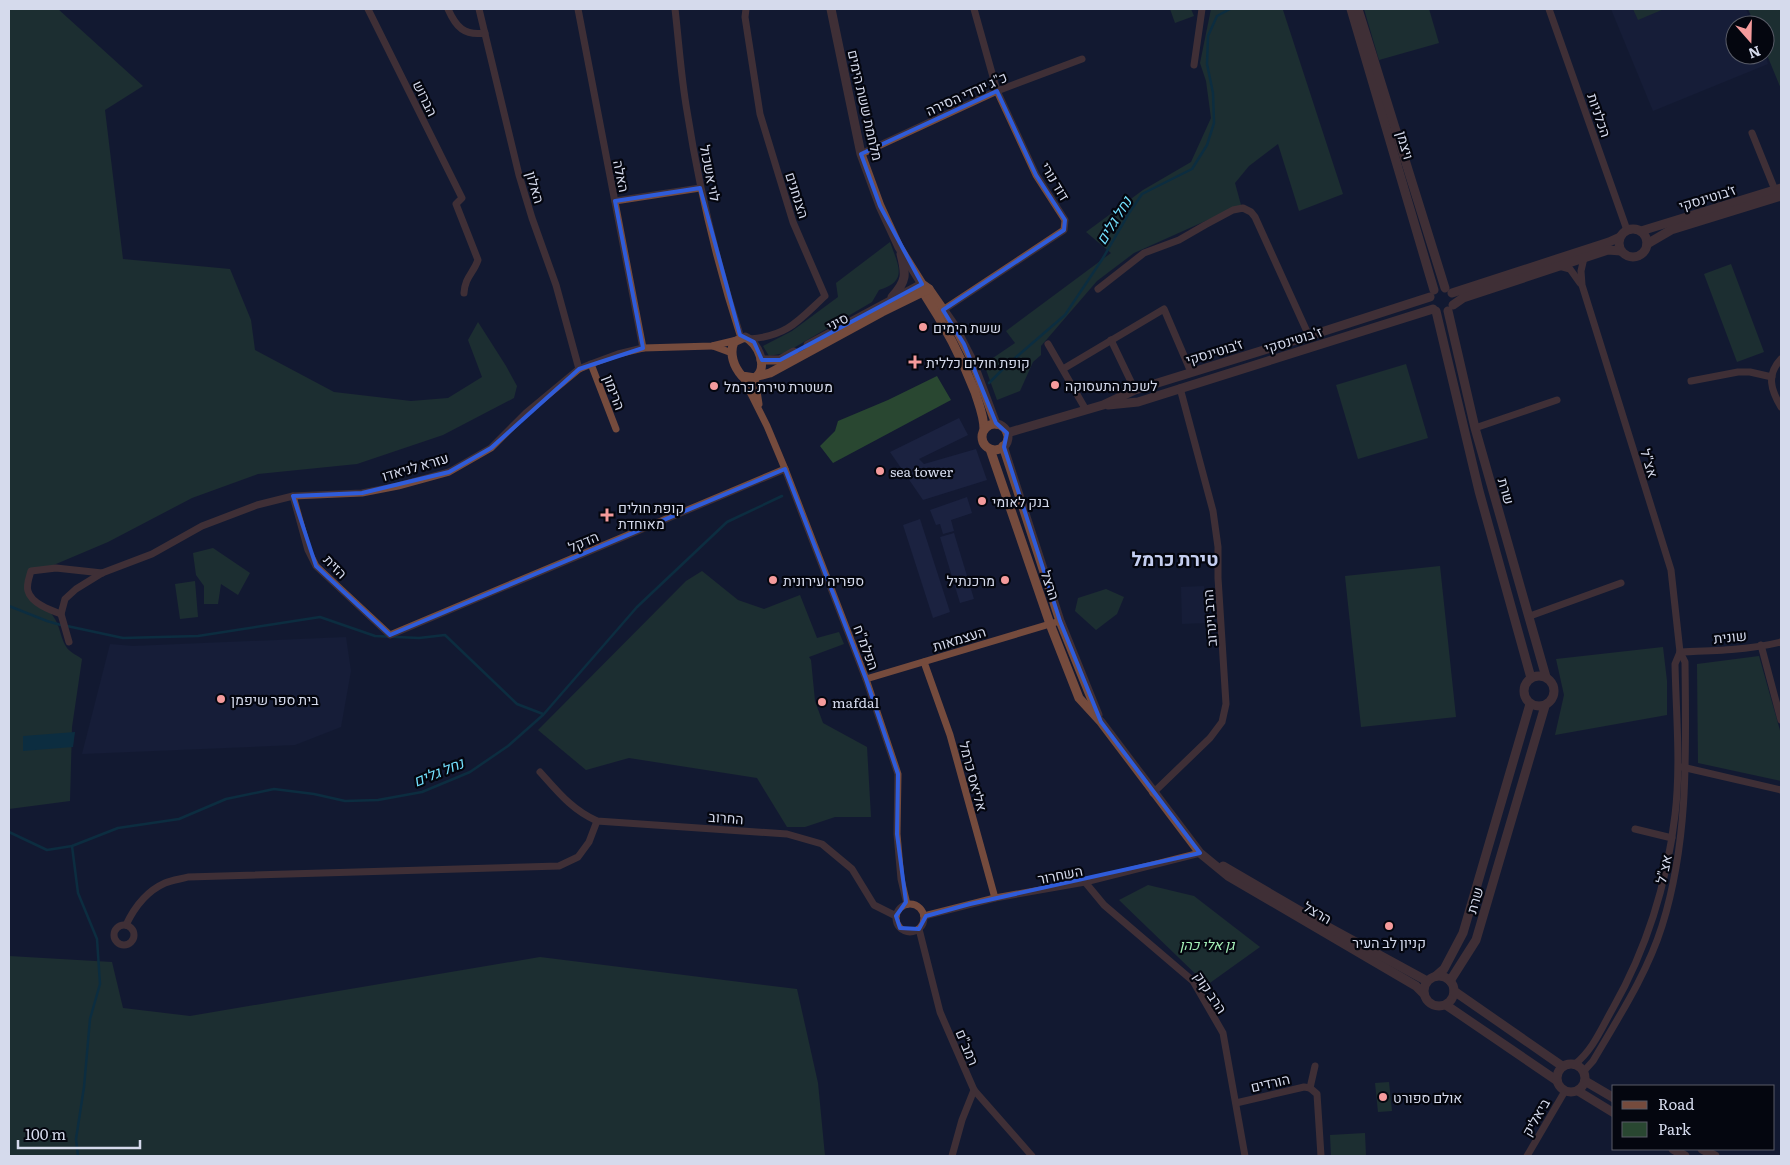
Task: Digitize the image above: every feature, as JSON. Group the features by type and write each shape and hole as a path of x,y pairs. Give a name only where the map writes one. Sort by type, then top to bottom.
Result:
{"street":[{"name":"הברוש","path":"368,9 462,198 456,204 478,260 474,271 465,282 464,293"},
{"path":"448,9 454,23 462,30 473,34 485,34"},
{"name":"האלון","path":"479,9 519,176 556,285 580,369"},
{"name":"האלה","path":"578,9 643,348"},
{"name":"לוי אשכול","path":"675,9 686,110 700,188 726,290 743,339"},
{"name":"הצנחנים","path":"743,339 767,338 791,328 825,296 793,222 760,114 745,17 746,9"},
{"name":"מלחמת ששת הימים","path":"831,9 861,154 880,206 900,247 925,288 963,361 983,413 984,429"},
{"name":"דוד נורי","path":"943,310 1064,230 1065,220 1036,175 998,91 974,9"},
{"path":"1194,65 1202,9"},
{"name":"ויצמן","path":"1350,9 1432,294"},
{"name":"ויצמן","path":"1358,9 1448,290"},
{"name":"הכלניות","path":"1549,9 1623,233"},
{"name":"כ\"ג יורדי הסירה","path":"861,154 998,91 1082,59"},
{"path":"1752,133 1779,191"},
{"path":"614,201 700,188"},
{"name":"ז׳בוטינסקי","path":"1641,231 1779,191"},
{"name":"ז׳בוטינסקי","path":"1647,244 1671,230 1779,191"},
{"path":"1098,289 1144,253 1179,240 1233,210 1243,208 1251,212 1254,217 1309,336"},
{"path":"1621,251 1608,250 1463,298 1444,312 1434,310 1430,305 1432,294 1609,242 1623,233 1636,229 1641,231 1646,238 1647,244 1644,251 1637,257 1627,256 1618,246 1623,233"},
{"path":"889,301 899,290 905,276 900,247"},
{"name":"אצ\"ל","path":"1584,258 1581,271 1582,285 1670,570 1680,652 1685,662 1686,767 1680,851 1662,926 1638,982 1593,1061 1584,1071"},
{"name":"אצ\"ל","path":"1559,266 1570,269 1582,285"},
{"name":"מלחמת ששת הימים","path":"925,288 954,325 964,344 996,424"},
{"name":"סיני","path":"761,360 776,361 784,358 889,301 925,288"},
{"name":"סיני","path":"757,377 770,373 925,288"},
{"path":"1448,290 1454,301 1451,308"},
{"name":"ז׳בוטינסקי","path":"1007,432 1103,405 1135,390 1309,336 1432,294"},
{"name":"שרת","path":"1451,308 1475,428 1546,677"},
{"path":"1063,369 1164,309 1191,372"},
{"name":"שרת","path":"1434,310 1479,491 1531,678"},
{"name":"ז'בוטינסקי","path":"1103,405 1138,402 1434,310"},
{"path":"743,339 756,347 761,360 761,369 757,377 742,376 738,370 732,353 732,347 743,339"},
{"name":"עזרא לניאדו","path":"102,573 56,568 31,571 27,583 27,591 31,597 60,614 65,598 102,573 152,554 202,526 256,506 293,496 362,492 398,486 449,472 491,448 526,413 580,369 591,364 618,354 643,348 712,346 743,339"},
{"path":"1111,340 1135,390"},
{"path":"1048,344 1086,410"},
{"name":"עזרא לניאדו","path":"712,346 732,353"},
{"path":"1781,359 1771,381 1781,407"},
{"name":"הרימון","path":"591,364 616,429"},
{"path":"1691,381 1738,372 1750,372 1771,381"},
{"name":"הפלמ\"ח","path":"742,376 760,409 785,469 866,679 898,774 897,834 901,879 907,904"},
{"name":"הפלמ\"ח","path":"757,377 760,409"},
{"name":"הרב וינרוב","path":"1153,793 1210,738 1222,722 1226,704 1218,578 1218,547 1213,511 1180,388"},
{"path":"1475,428 1557,400"},
{"path":"996,424 1007,432 1007,441 1004,446 990,449 982,440 984,429 989,425 996,424"},
{"name":"הרצל","path":"1004,446 1060,621 1101,722"},
{"name":"הרצל","path":"990,449 1050,624 1079,698 1101,722 1200,853 1228,876 1416,986 1424,993"},
{"name":"הדקל","path":"390,635 785,469"},
{"name":"הזית","path":"293,496 308,550 316,566 390,635"},
{"path":"1530,616 1621,583"},
{"path":"60,614 69,642"},
{"name":"העצמאות","path":"866,679 1060,621"},
{"name":"שונית","path":"1680,652 1781,642"},
{"path":"1761,645 1781,720"},
{"name":"אצ\"ל","path":"1575,1064 1588,1052 1629,980 1656,910 1672,838 1675,814 1677,767 1675,664 1680,652"},
{"name":"אליאס כרמל","path":"924,662 950,735 995,898"},
{"path":"1536,676 1546,677 1555,689 1552,699 1545,706 1530,704 1524,696 1525,686 1531,678 1536,676"},
{"name":"שרת","path":"1436,976 1444,969 1463,932 1530,704"},
{"name":"שרת","path":"1450,981 1476,940 1545,706"},
{"path":"1677,767 1686,767 1781,790"},
{"name":"החרוב","path":"540,772 564,799 582,814 597,821 787,834 822,844 852,869 874,905 896,916"},
{"path":"126,925 133,911 145,897 165,883 188,877 559,866 578,857 589,842 597,821"},
{"path":"1634,829 1672,838"},
{"name":"הרצל","path":"1200,853 1319,922 1427,981"},
{"name":"השחרור","path":"924,916 995,898 1085,882 1200,853"},
{"name":"הרב קוק","path":"1085,882 1104,905 1193,981 1223,1033 1245,1156"},
{"path":"907,904 916,905 924,916 919,929 911,932 903,930 896,922 899,908 907,904"},
{"name":"רמב\"ם","path":"919,929 940,1012 974,1090 1032,1156"},
{"path":"1556,1080 1562,1066 1568,1063 1575,1064 1584,1071 1585,1081 1582,1087 1578,1090 1565,1091 1556,1080 1446,1005 1433,1006 1426,1000 1424,993 1427,981 1436,976 1442,976 1450,981 1454,991 1562,1066"},
{"path":"1446,1005 1452,999 1454,991"},
{"path":"1315,1066 1310,1088 1317,1094 1321,1156"},
{"path":"1585,1081 1612,1097"},
{"name":"הורדים","path":"1236,1103 1304,1087 1310,1088"},
{"path":"952,1156 962,1120 974,1090"},
{"path":"1578,1090 1612,1112"},
{"name":"ביאליק","path":"1527,1156 1565,1091"},
{"path":"1674,1150 1685,1156"}],"highlighted area":[{"path":"997,91 1036,175 1065,220 1064,230 943,310 964,344 996,423 1007,433 1004,447 1060,621 1101,722 1200,853 970,904 926,916 919,929 900,928 896,916 906,902 897,834 898,774 866,679 785,469 390,635 316,566 293,496 362,493 449,472 491,448 579,369 643,348 615,201 700,188 740,335 754,342 762,360 780,360 922,284 880,206 861,154"}],"shaded area":[{"path":"1611,9 1746,9 1748,15 1725,15 1725,65 1766,65 1653,111"},
{"path":"959,418 968,435 919,459 924,464 976,449 987,480 923,500 890,452"},
{"path":"967,497 972,513 951,520 954,531 943,534 940,524 936,525 930,510"},
{"path":"920,519 950,612 933,618 903,525"},
{"path":"954,533 974,599 960,603 940,537"},
{"path":"1204,586 1205,623 1182,624 1181,587"},
{"name":"בית ספר שיפמן","path":"346,637 351,671 341,727 295,745 82,754 110,644 133,646"},
{"path":"75,732 73,747 23,751 23,736"}],"green space":[{"path":"9,9 58,9 143,86 105,110 123,259 230,269 251,320 255,350 334,392 411,401 448,398 482,377 468,340 478,322 517,386 514,398 443,435 357,464 258,474 192,498 108,542 30,575 30,587 34,600 50,612 55,619 67,648 82,659 72,727 70,801 9,809"},
{"path":"1170,9 1191,9 1194,16 1175,23"},
{"path":"1211,9 1285,9 1283,10 1343,194 1299,211 1278,144 1249,166 1235,183 1241,205 1134,253 1097,281 1041,346 1041,355 1033,362 1020,391 997,400 984,364 1015,343 1006,331 1111,253 1086,232 1143,190 1191,162 1211,118 1206,81 1200,63"},
{"path":"1364,9 1429,9 1439,43 1379,60"},
{"path":"1633,9 1664,9 1638,20"},
{"path":"1748,9 1781,9 1781,89 1771,65 1775,65 1775,15 1751,15"},
{"path":"890,242 899,271 898,277 894,282 879,290 872,302 785,353 769,356 763,346 792,331 838,297 836,283"},
{"path":"1731,264 1764,352 1737,362 1704,274"},
{"path":"1406,364 1428,438 1358,459 1336,385"},
{"path":"937,376 951,400 833,463 820,446 835,431 838,421 888,400"},
{"path":"213,548 250,573 238,595 221,584 218,604 204,604 204,586 196,575 193,553"},
{"path":"1440,566 1456,717 1361,727 1345,576"},
{"path":"702,571 738,600 764,609 800,595 817,638 839,632 844,644 809,657 811,660 815,701 823,723 867,747 871,817 835,817 805,827 787,827 757,778 629,758 586,770 538,730 686,581"},
{"path":"195,581 198,617 180,619 175,584"},
{"path":"1106,589 1124,597 1117,614 1096,630 1075,611 1078,598"},
{"path":"1663,647 1667,681 1667,715 1555,735 1564,695 1556,659"},
{"path":"1759,656 1781,734 1781,781 1698,763 1697,664"},
{"name":"גן אלי כהן","path":"1148,885 1194,896 1260,947 1207,985 1119,900"},
{"path":"9,956 112,962 123,1008 190,1016 540,957 797,989 818,1083 825,1156 9,1156"},
{"name":"אולם ספורט","path":"1389,1082 1392,1111 1378,1112 1375,1083"},
{"path":"1365,1133 1366,1156 1331,1156 1330,1135"}],"waterway":[{"name":"נחל גלים","path":"989,383 1065,315 1142,194 1192,169 1207,145 1214,123 1213,93 1207,64 1208,36 1217,16 1230,9"},
{"name":"נחל גלים","path":"9,832 47,850 72,846 118,828 179,819 226,799 274,789 314,794 345,801 378,800 422,792 470,772 508,746 543,715 637,607 727,522 782,496"},
{"path":"9,606 61,625"},
{"path":"67,626 123,638 198,636 320,617 375,636 419,638 445,635 517,704 543,714"},
{"path":"72,846 78,893 97,939 100,984 90,1019 84,1087 76,1139 78,1156"}],"place":[{"name":"ששת הימים","path":"923,327"},
{"name":"קופת חולים כללית","path":"915,362"},
{"name":"לשכת התעסוקה","path":"1055,385"},
{"name":"משטרת טירת כרמל","path":"714,386"},
{"name":"sea tower","path":"880,471"},
{"name":"בנק לאומי","path":"982,501"},
{"name":"קופת חולים מאוחדת","path":"607,515"},
{"name":"ספריה עירונית","path":"773,580"},
{"name":"מרכנתיל","path":"1005,580"},
{"name":"בית ספר שיפמן","path":"221,699"},
{"name":"mafdal","path":"822,702"},
{"name":"קניון לב העיר","path":"1389,926"},
{"name":"אולם ספורט","path":"1383,1097"}],"district":[{"name":"טירת כרמל","path":"1175,558"}]}
